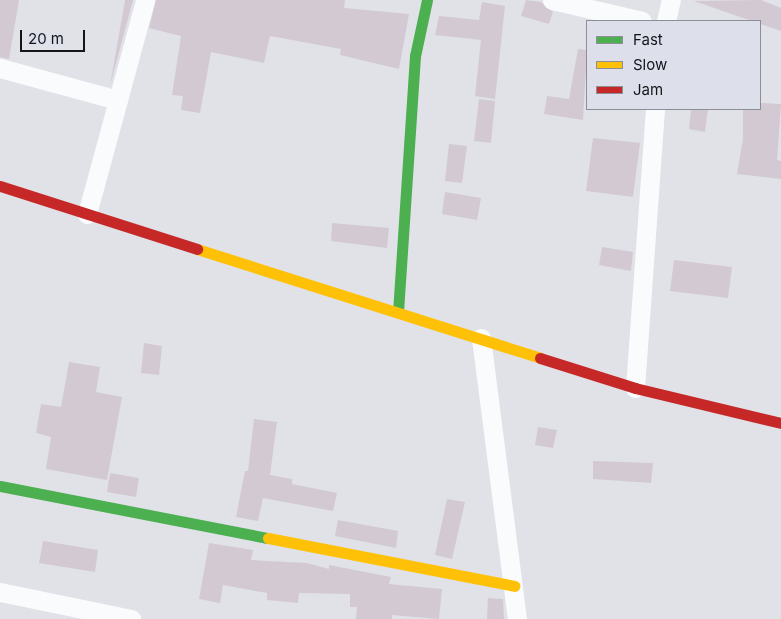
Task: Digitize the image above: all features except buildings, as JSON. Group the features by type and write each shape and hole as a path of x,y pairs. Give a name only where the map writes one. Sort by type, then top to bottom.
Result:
{"street":[{"path":"87,214 145,0"},
{"path":"398,312 415,56 427,0"},
{"path":"552,0 638,20"},
{"path":"666,20 671,0"},
{"path":"0,68 118,100"},
{"path":"635,388 655,110"},
{"path":"0,186 635,388 781,423"},
{"path":"482,338 517,619"},
{"path":"0,486 514,586"},
{"path":"0,592 126,618"}],"traffic: fast":[{"path":"398,312 415,56 427,0"},
{"path":"0,486 268,538"}],"traffic: slow":[{"path":"197,249 540,358"},
{"path":"268,538 514,586"}],"traffic: jam":[{"path":"0,186 197,249"},
{"path":"540,358 635,388 781,423"}]}
